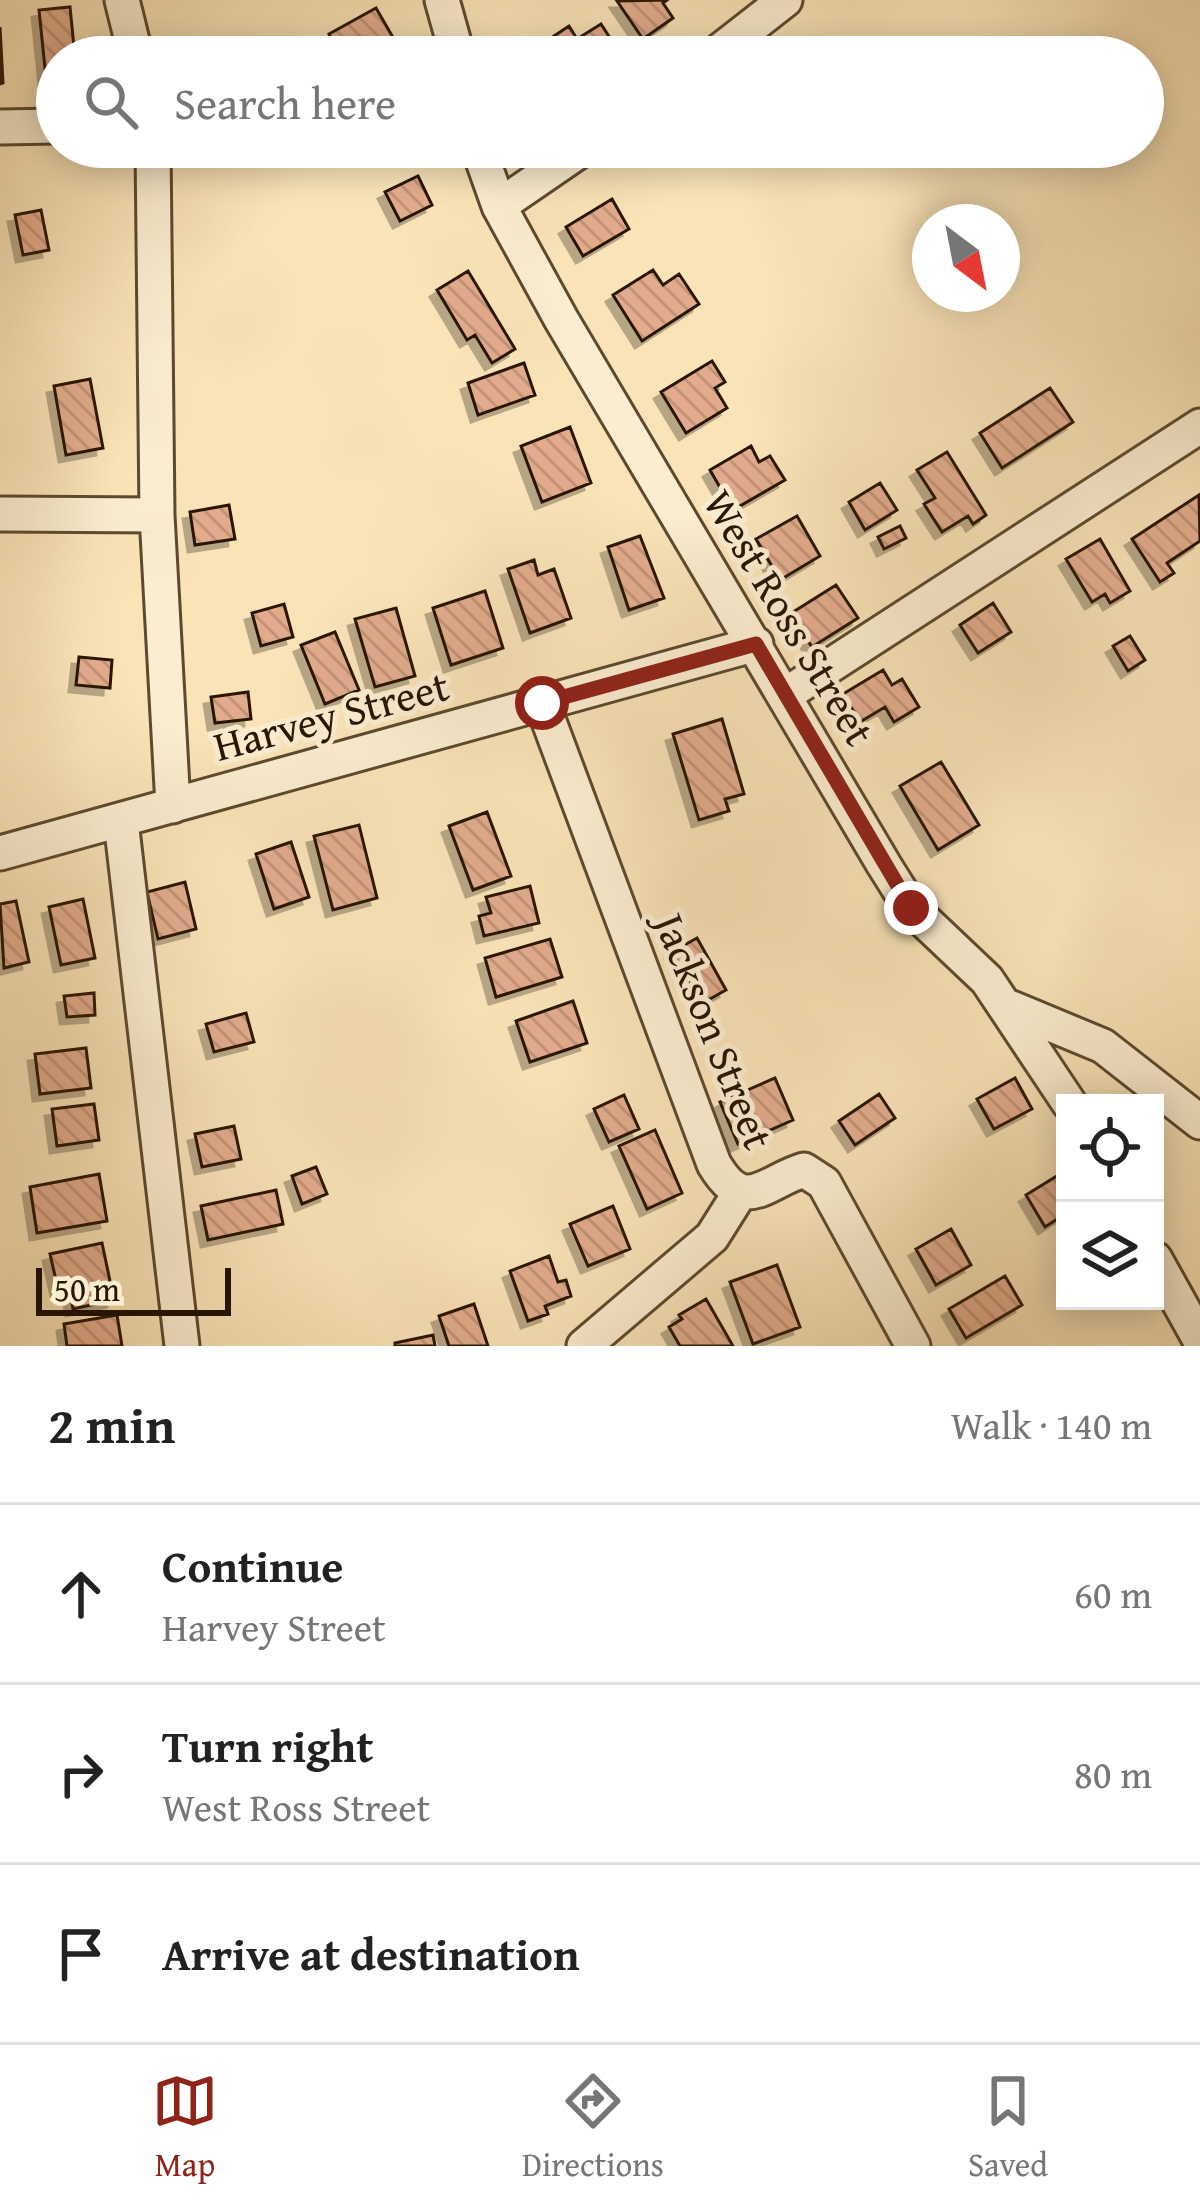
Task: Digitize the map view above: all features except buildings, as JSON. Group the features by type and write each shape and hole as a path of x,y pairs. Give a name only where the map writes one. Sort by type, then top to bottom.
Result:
{"street":[{"path":"122,0 131,36"},
{"path":"442,0 452,36"},
{"path":"739,36 785,0"},
{"path":"0,127 36,126"},
{"path":"153,168 158,515 173,806"},
{"name":"West Ross Street","path":"485,168 499,206 561,320 911,908 987,980 1063,1094"},
{"path":"499,206 554,168"},
{"path":"785,694 1200,426"},
{"path":"0,514 158,515"},
{"name":"Harvey Street","path":"0,854 756,644"},
{"name":"Jackson Street","path":"542,703 714,1164 724,1181 741,1191 767,1190 804,1169 824,1183 913,1346"},
{"path":"121,820 182,1346"},
{"path":"1004,1005 1103,1046 1200,1122"},
{"path":"584,1346 712,1237 741,1191"},
{"path":"1164,1275 1200,1340"}],"route":[{"path":"542,703 756,644 911,908"}]}
